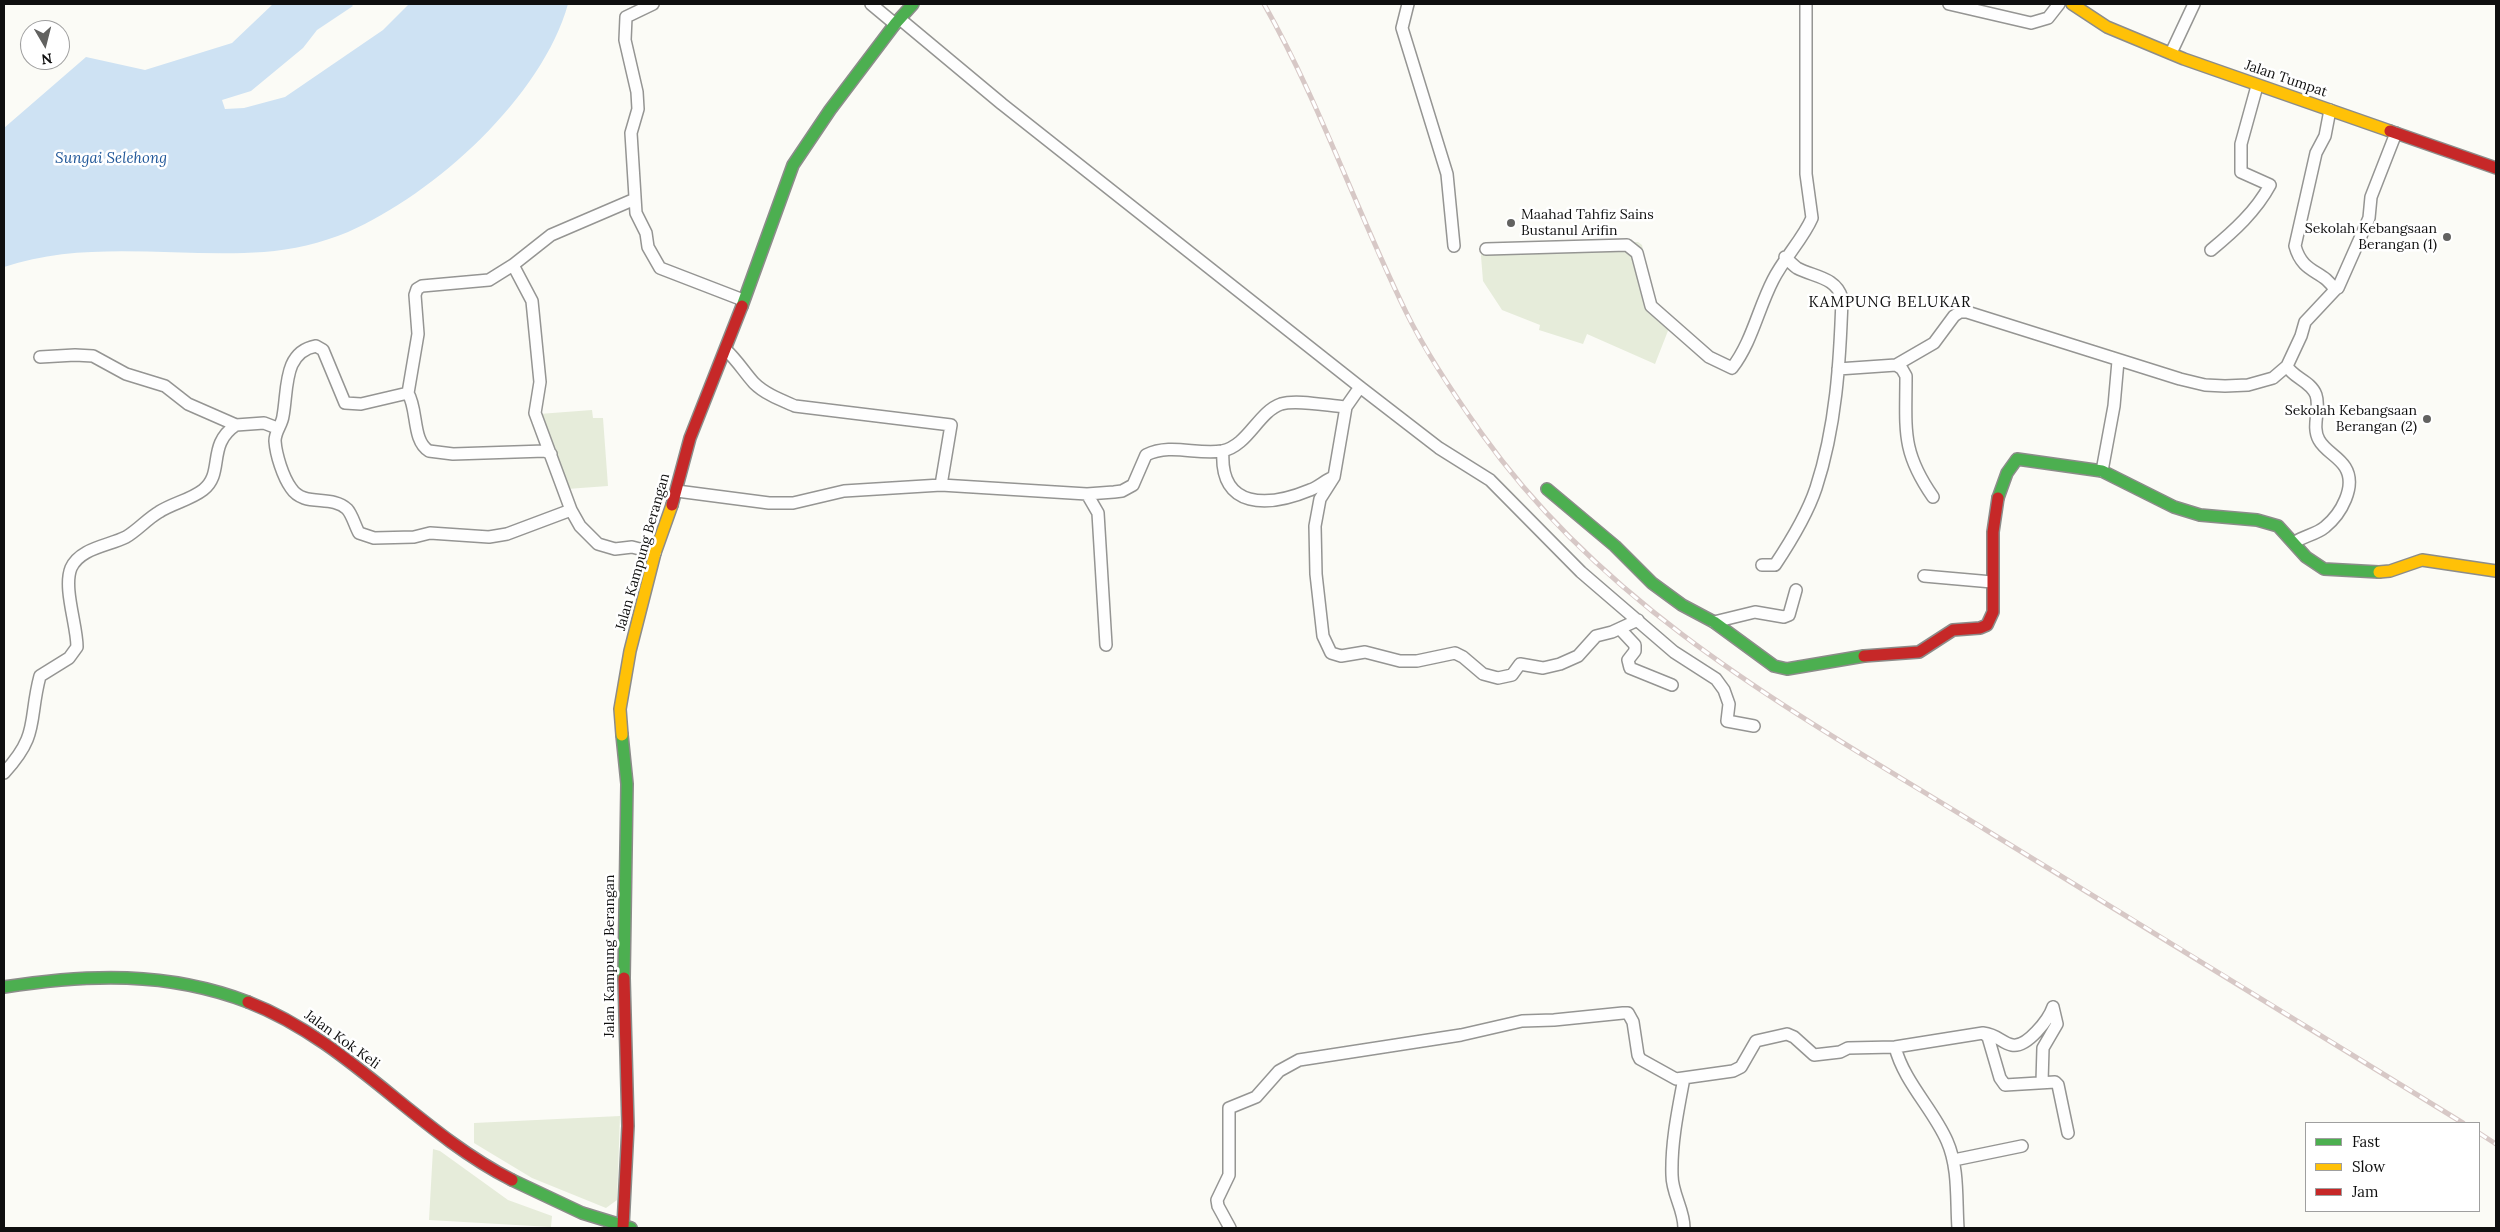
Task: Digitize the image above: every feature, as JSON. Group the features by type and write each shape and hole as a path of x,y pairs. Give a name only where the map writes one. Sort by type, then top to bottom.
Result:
{"street":[{"path":"653,4 626,17 626,40 637,92 638,109 631,133 636,213 646,233 648,247 660,268 743,300"},
{"path":"871,4 898,21 1360,387 1440,448 1490,480 1581,572 1674,652 1716,679 1724,690 1729,704 1727,721 1754,726"},
{"name":"Jalan Kampung Berangan","path":"627,1228 628,1126 623,1007 627,784 620,709 630,651 655,553 677,491 690,438 726,350 793,165 830,110 913,4"},
{"path":"1408,4 1402,28 1447,174 1454,246"},
{"path":"1486,249 1627,245 1637,253 1651,306 1709,357 1732,368 1742,355 1772,282 1785,257 1812,218 1806,174 1806,4"},
{"path":"1950,4 2031,22 2048,18 2059,4"},
{"name":"Jalan Tumpat","path":"2072,4 2107,27 2171,53 2257,86 2496,168"},
{"path":"2171,53 2194,4"},
{"path":"2211,250 2242,224 2263,198 2270,185 2242,172 2241,144 2257,86"},
{"path":"1838,369 1896,365 1934,343 1954,316 1960,312 1967,312 2118,361 2205,385 2248,385 2272,378 2287,366 2301,336 2305,322 2335,290 2330,282 2303,264 2298,258 2295,246 2316,153 2325,136 2330,110"},
{"path":"2338,288 2369,218 2370,197 2396,133"},
{"path":"551,454 545,451 462,454 430,451 420,441 416,417 408,393 418,334 415,295 417,289 422,286 489,280 513,265 551,235 635,199"},
{"path":"1762,565 1775,565 1801,523 1816,488 1831,434 1838,369 1842,298 1840,292 1830,281 1797,267 1785,257"},
{"path":"513,265 532,301 540,382 536,413 572,510 580,526 598,544 615,550 632,547 655,553"},
{"path":"408,393 362,404 345,403 323,350 316,346 300,352 292,362 283,419 277,428 275,442 282,468 291,489 303,499 340,504 348,510 359,533 374,538 414,537 430,533 489,537 507,534 572,510"},
{"path":"726,350 741,364 755,383 775,397 795,406 951,425 941,485"},
{"path":"40,357 75,355 100,359 126,374 165,386 188,404 236,425 264,423 277,428"},
{"path":"2102,471 2114,406 2118,361"},
{"path":"1896,365 1902,369 1906,376 1906,435 1910,459 1933,497"},
{"path":"2287,366 2290,372 2314,391 2317,400 2316,432 2318,439 2345,467 2350,485 2348,494 2325,528 2295,542"},
{"path":"1360,387 1346,407 1334,477 1320,498 1315,526 1314,550 1323,636 1331,653 1341,656 1365,652 1400,661 1417,661 1455,653 1463,657 1483,674 1500,678 1512,675 1520,664 1543,668 1560,664 1578,656 1596,636 1620,629 1638,620"},
{"path":"677,491 770,503 793,503 844,491 941,485 1087,494 1122,492 1128,489 1137,479 1146,455 1154,451 1167,449 1223,451 1248,435 1269,410 1287,403 1346,407"},
{"path":"4,772 23,751 32,728 40,676 76,652 77,633 70,576 78,558 92,550 128,536 159,511 204,489 211,482 220,440 236,425"},
{"path":"1223,451 1222,468 1231,488 1237,495 1253,500 1264,502 1292,496 1314,489 1321,482 1334,477"},
{"path":"1547,489 1615,546 1652,583 1682,605 1714,622 1774,666 1788,669 1844,658 1919,652 1953,630 1987,626 1992,612 1994,513 1998,497 2011,466 2017,459 2102,471 2174,508 2200,515 2278,526 2295,542 2306,557 2324,569 2369,572 2390,571 2422,560 2496,571"},
{"path":"1087,494 1098,513 1106,645"},
{"path":"1924,576 1992,582"},
{"path":"1714,622 1755,612 1784,617 1789,615 1796,590"},
{"path":"1620,629 1636,648 1628,660 1630,668 1672,686"},
{"name":"Jalan Kok Keli","path":"4,987 85,976 127,975 187,983 232,995 279,1015 305,1030 343,1057 434,1129 506,1179 552,1200 627,1228"},
{"path":"1230,1228 1218,1206 1217,1200 1228,1175 1229,1108 1256,1097 1279,1071 1294,1062 1462,1035 1522,1021 1628,1013 1633,1022 1640,1059 1669,1077 1684,1078 1733,1071 1747,1059 1756,1041 1781,1034 1794,1037 1814,1055 1840,1052 1848,1048 1895,1048 1983,1033 1995,1034 2012,1046 2021,1045 2034,1036 2042,1022 2050,1016 2053,1006 2057,1024 2043,1048 2042,1082"},
{"path":"1983,1033 1988,1037 2000,1078 2005,1085 2042,1082 2055,1082 2058,1085 2068,1133"},
{"path":"1895,1048 1902,1066 1947,1140 1954,1160 1958,1228"},
{"path":"1684,1078 1674,1130 1672,1175 1673,1189 1682,1208 1684,1228"},
{"path":"1954,1160 2022,1146"}],"green space":[{"path":"1638,242 1642,245 1654,303 1673,318 1655,364 1587,334 1583,344 1539,330 1540,325 1502,310 1483,281 1481,256 1484,245"},
{"path":"592,410 593,418 603,418 608,486 567,489 539,414"},
{"path":"620,1116 617,1200 606,1208 532,1178 474,1143 474,1123"},
{"path":"433,1149 440,1151 508,1200 552,1216 551,1227 429,1220"}],"water":[{"name":"Sungai Selehong","path":"273,4 351,4 353,6 317,30 303,48 251,91 222,100 225,109 244,108 285,97 383,30 409,4 568,4 555,39 535,74 510,107 481,139 449,168 415,193 381,215 348,232 285,250 232,253 100,252 67,254 35,259 4,267 4,128 86,57 145,70 232,43"}],"railway":[{"path":"1264,4 1303,80 1388,274 1423,344 1482,434 1533,498 1589,556 1649,609 1713,657 1779,702 2461,1122"},
{"path":"2480,1134 2496,1144"}],"traffic: fast":[{"path":"742,306 793,165 830,110 895,24 913,4"},
{"path":"1998,498 2007,473 2017,459 2102,471 2174,507 2200,515 2257,520 2278,526 2306,557 2324,569 2379,572"},
{"path":"1547,489 1615,546 1652,583 1682,605 1714,622 1774,666 1787,669 1864,656"},
{"path":"622,735 627,784 624,978"},
{"path":"4,987 66,980 127,978 188,985 248,1002"},
{"path":"512,1180 582,1213 631,1228"}],"traffic: slow":[{"path":"2072,4 2107,27 2184,59 2390,131"},
{"path":"622,735 620,709 630,651 655,553 672,505"},
{"path":"2379,572 2390,571 2422,560 2496,571"}],"traffic: jam":[{"path":"2390,131 2496,168"},
{"path":"672,505 690,438 742,306"},
{"path":"1864,656 1919,652 1953,630 1980,628 1987,625 1993,612 1993,532 1998,498"},
{"path":"623,1227 628,1126 624,978"},
{"path":"248,1002 284,1019 318,1040 351,1063 445,1137 478,1160 512,1180"}],"place":[{"name":"Maahad Tahfiz Sains Bustanul Arifin","path":"1511,223"},
{"name":"Sekolah Kebangsaan Berangan (1)","path":"2447,237"},
{"name":"Sekolah Kebangsaan Berangan (2)","path":"2427,419"}],"district":[{"name":"KAMPUNG BELUKAR","path":"1890,303"}]}
